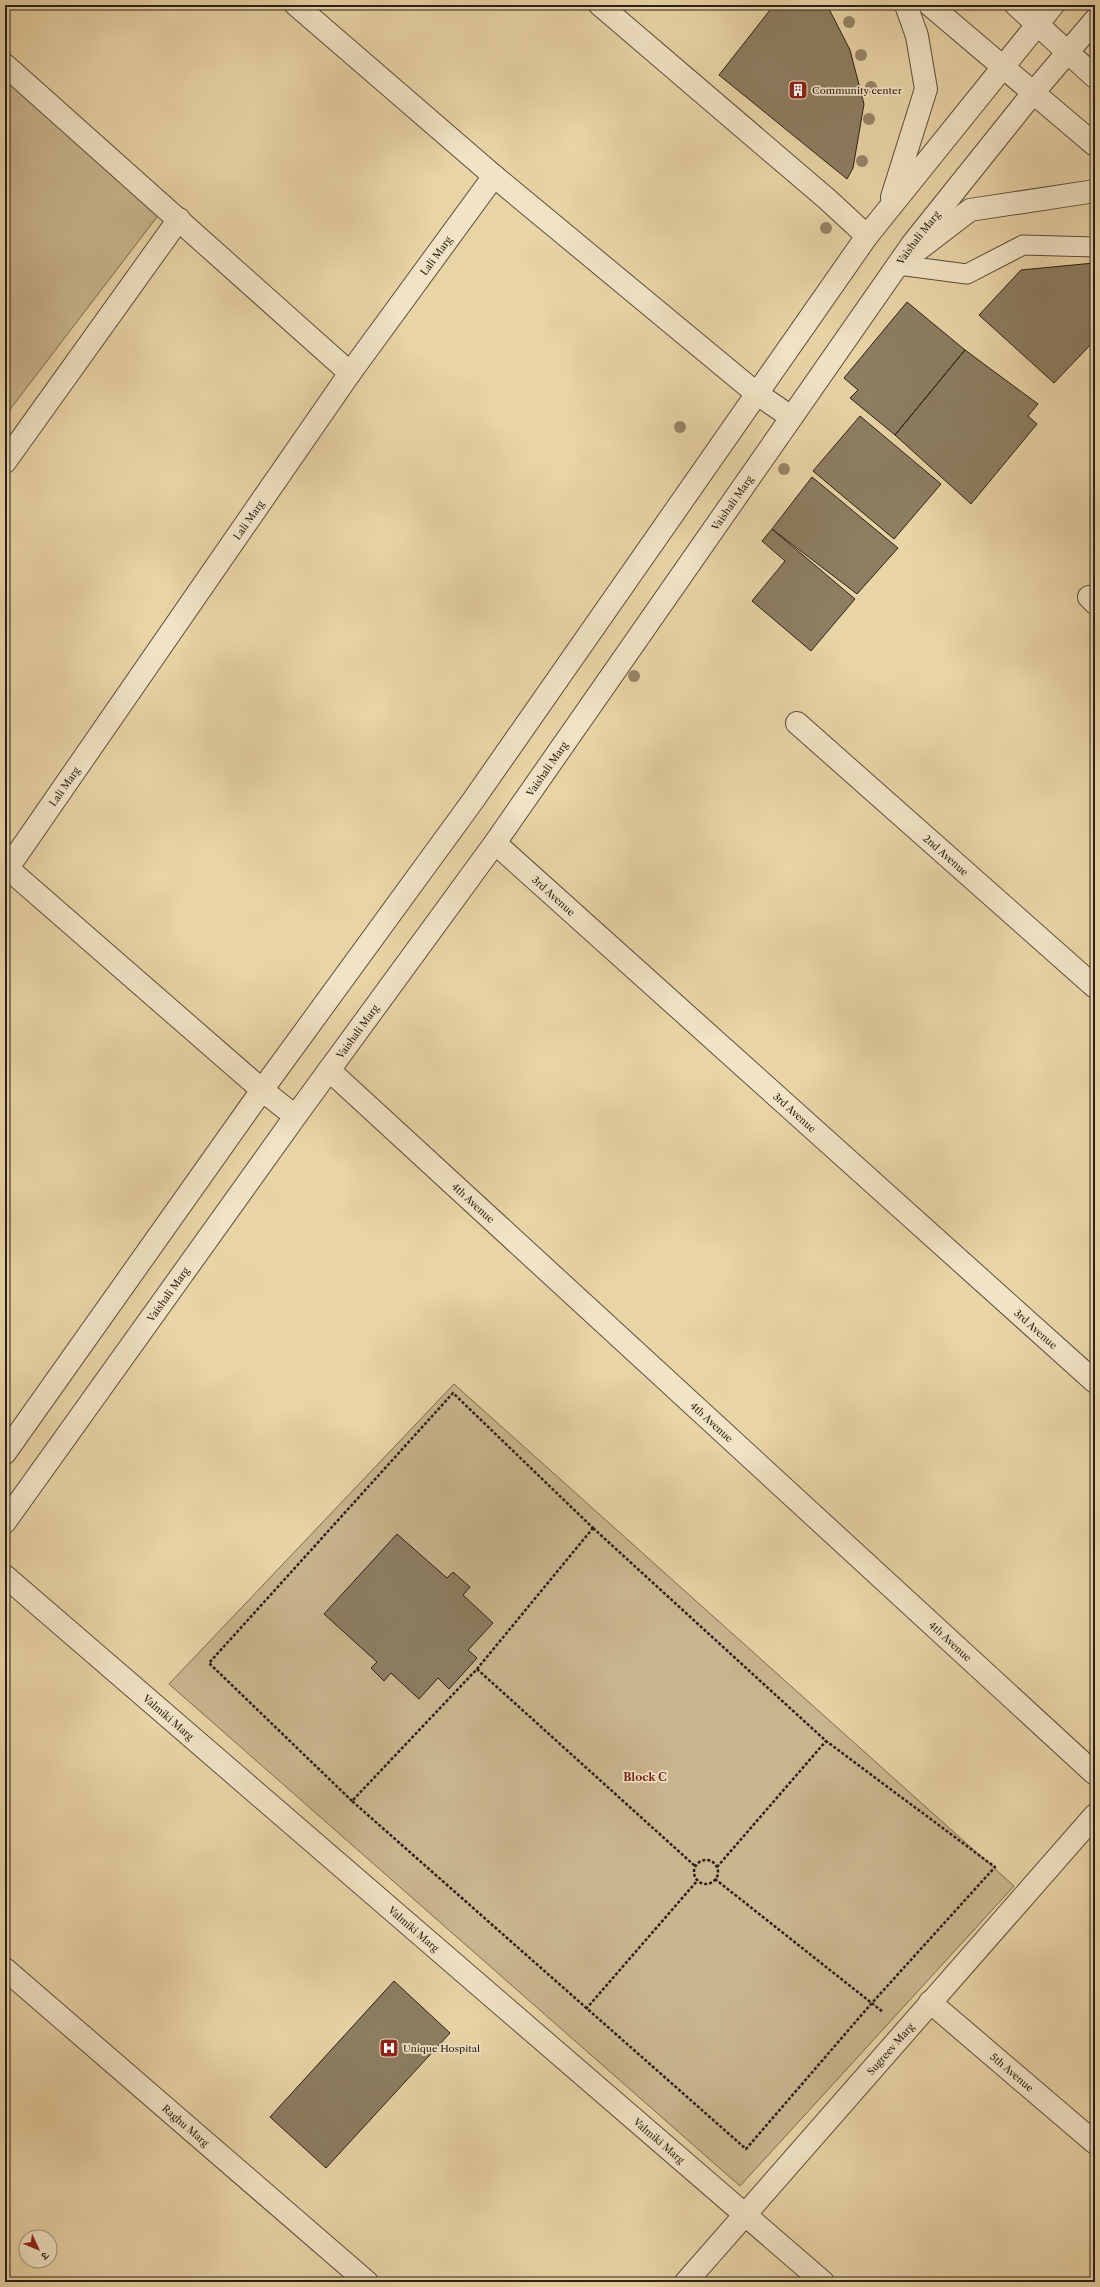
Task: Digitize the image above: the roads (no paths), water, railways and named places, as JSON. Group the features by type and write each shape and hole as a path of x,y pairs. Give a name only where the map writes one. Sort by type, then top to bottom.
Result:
{"street":[{"path":"296,5 494,176 756,393 791,417"},
{"path":"600,5 827,199 867,236"},
{"path":"888,210 926,89 917,36 906,5"},
{"path":"930,5 1095,145"},
{"path":"1016,5 1095,77"},
{"path":"5,1453 262,1090 472,802 867,236 1053,5"},
{"name":"Vaishali Marg","path":"5,1522 295,1116 495,843 898,264 1033,93 1095,20"},
{"path":"5,65 350,373"},
{"name":"Lali Marg","path":"6,869 350,373 494,176"},
{"path":"898,264 970,210 1095,191"},
{"path":"5,462 179,219"},
{"name":"2nd Avenue","path":"797,724 1095,987"},
{"name":"3rd Avenue","path":"495,843 1095,1382"},
{"path":"6,869 262,1090 295,1116"},
{"name":"4th Avenue","path":"329,1070 1095,1774"},
{"name":"Valmiki Marg","path":"5,1576 823,2282"},
{"name":"Sugreev Marg","path":"686,2282 1095,1815"},
{"name":"Raghu Marg","path":"5,1969 367,2282"},
{"name":"5th Avenue","path":"930,2002 1095,2143"}],"lane":[{"path":"898,264 967,274 1023,245 1095,247"}],"place":[{"name":"Community center","path":"798,90"},
{"name":"Unique Hospital","path":"389,2048"}],"district":[{"name":"Block C","path":"645,1777"}]}
